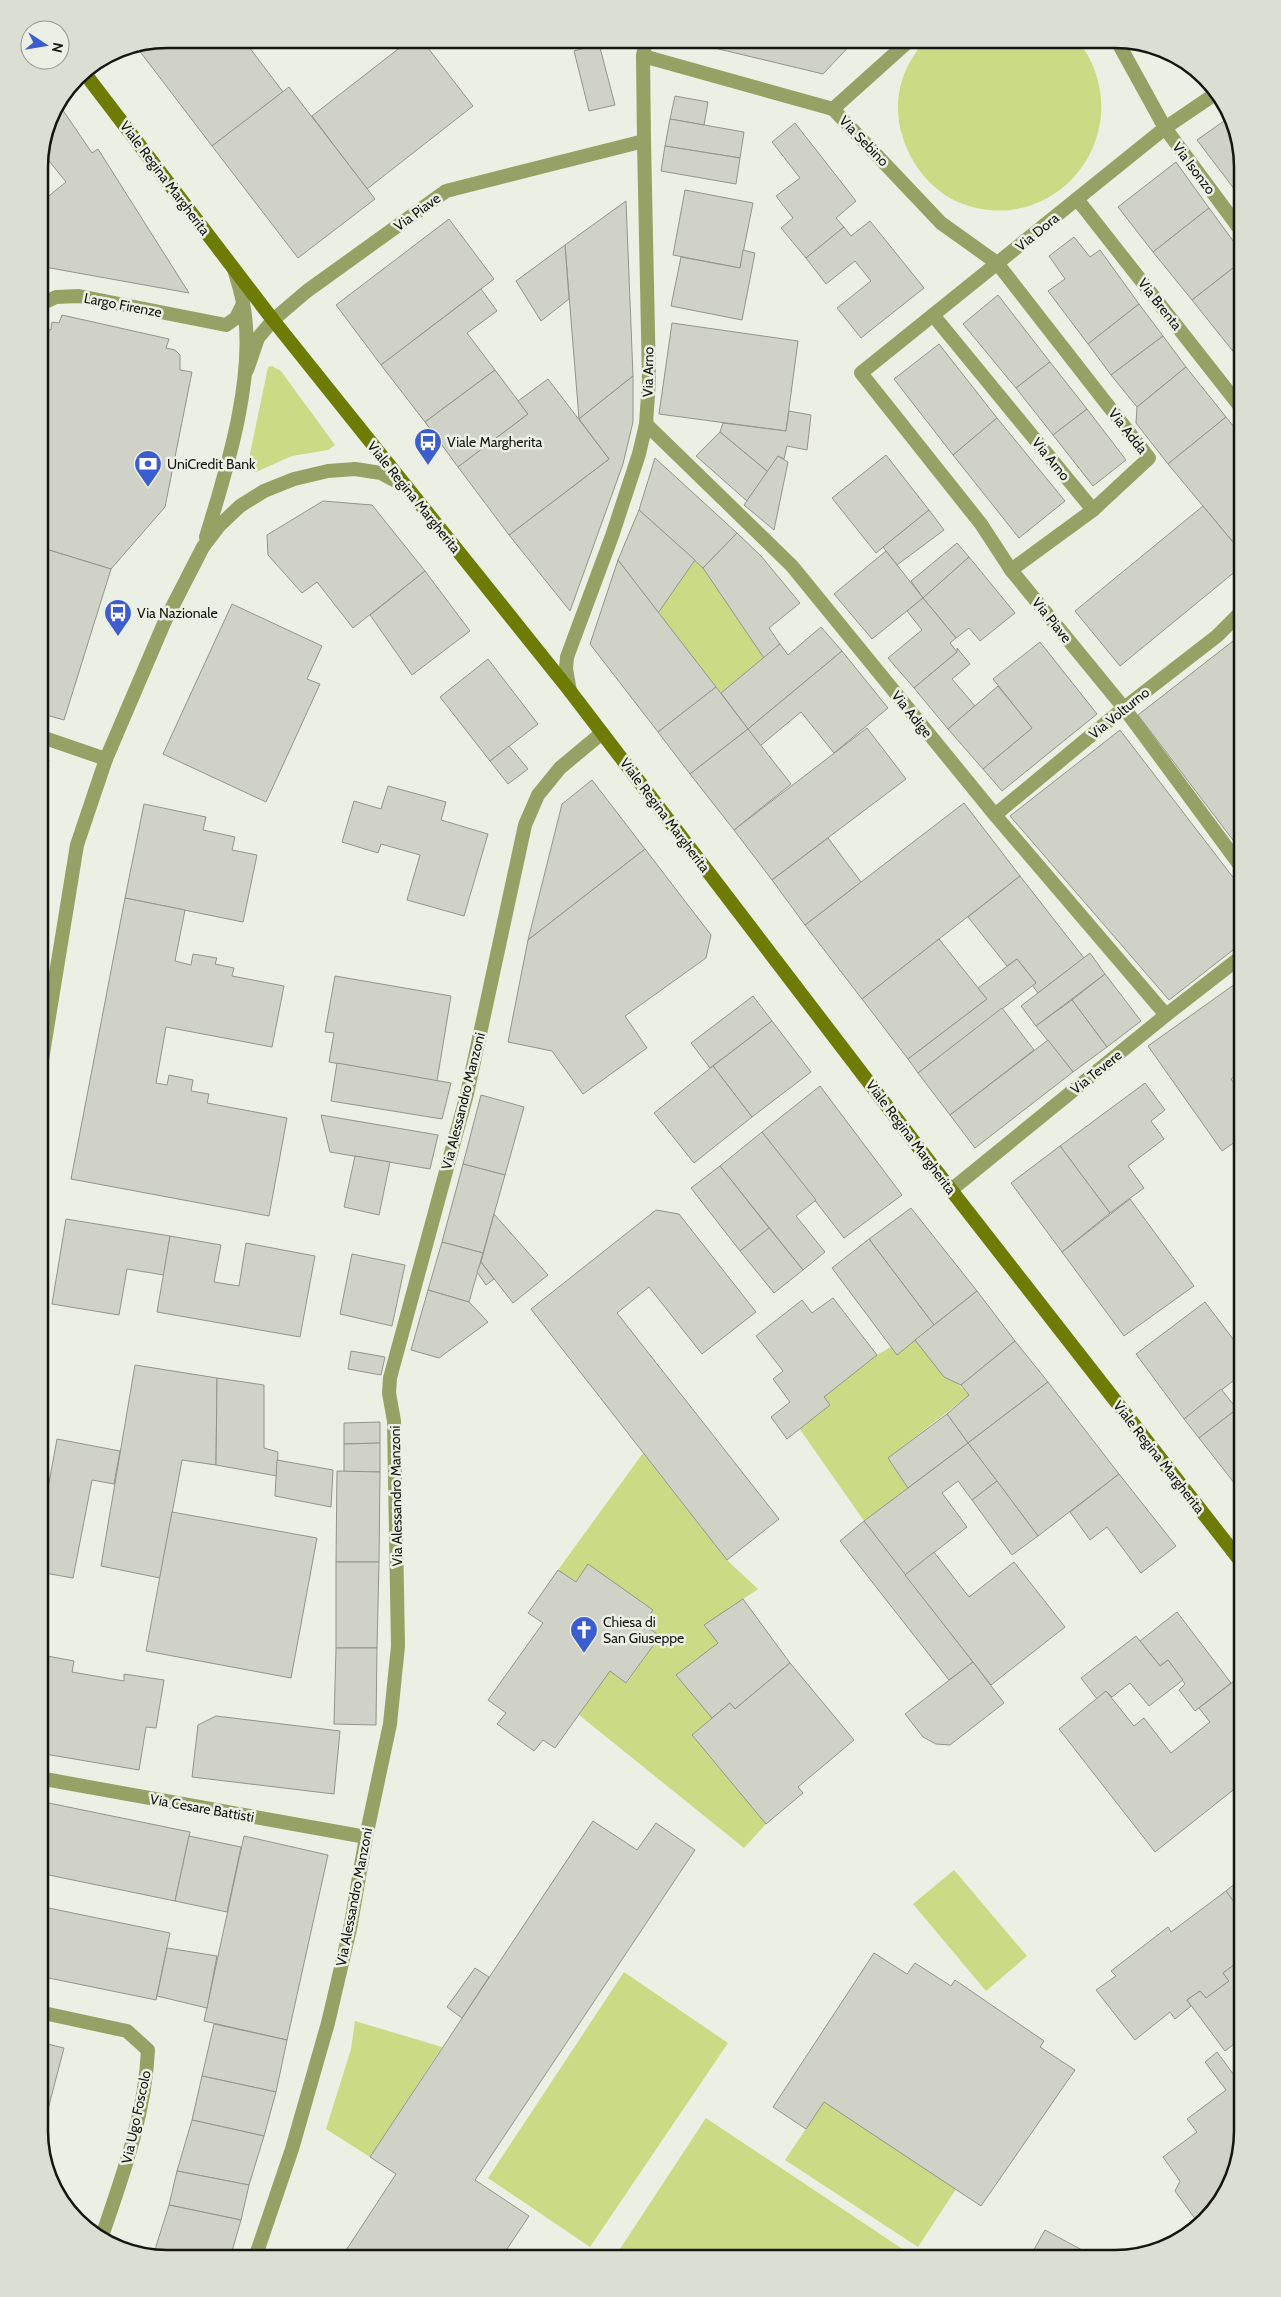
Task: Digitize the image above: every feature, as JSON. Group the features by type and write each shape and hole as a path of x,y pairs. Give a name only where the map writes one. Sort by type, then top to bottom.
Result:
{"main road":[{"name":"Viale Regina Margherita","path":"88,77 273,320 570,691 951,1190 1234,1541"}],"street":[{"name":"Via Arno","path":"570,691 566,670 567,656 612,536 639,454 646,424 649,380 644,141 644,48"},
{"path":"833,109 900,48"},
{"name":"Via Isonzo","path":"1121,48 1164,128 1234,221"},
{"name":"Via Sebino","path":"643,56 833,109 941,223 997,263"},
{"name":"Via Dora","path":"861,373 1164,128 1211,97"},
{"name":"Via Piave","path":"243,381 258,338 273,320 307,291 446,191 644,141"},
{"name":"Via Brenta","path":"1077,199 1234,399"},
{"name":"Via Adda","path":"997,263 1149,458 1092,510 1012,570"},
{"path":"203,547 228,460 243,381 246,340 243,304 234,268"},
{"name":"Largo Firenze","path":"48,301 56,297 79,296 226,325 236,318 243,304"},
{"name":"Via Arno","path":"934,315 1092,510"},
{"name":"Via Piave","path":"861,373 981,524 1012,570 1124,708 1234,857"},
{"name":"Via Adige","path":"646,424 792,566 994,815 1166,1015"},
{"path":"48,992 77,845 106,759 165,621 203,547 219,526 240,506 264,491 294,479 328,471 355,469 381,473 407,487"},
{"name":"Via Volturno","path":"994,815 1124,708 1218,636 1234,619"},
{"name":"Via Alessandro Manzoni","path":"258,2249 292,2149 328,2023 350,1929 366,1838 390,1724 398,1646 394,1420 389,1393 390,1378 467,1094 525,825 538,795 560,768 602,734"},
{"path":"48,739 106,759"},
{"name":"Via Tevere","path":"951,1190 1166,1015 1234,962"},
{"name":"Via Cesare Battisti","path":"48,1780 366,1838"},
{"name":"Via Ugo Foscolo","path":"48,2014 127,2031 148,2050 147,2080 132,2146 103,2232"}],"green space":[{"path":"920,48 1083,48 1097,78 1100,89 1101,112 1100,123 1093,146 1082,167 1067,184 1048,197 1028,206 1005,210 982,209 958,202 943,194 919,170 903,139 899,122 900,88 904,74"},
{"path":"272,366 281,371 335,445 328,450 292,456 256,472 249,466 249,459 268,367"},
{"path":"695,560 703,568 764,658 721,693 658,613"},
{"path":"915,1340 969,1395 888,1458 908,1488 864,1521 799,1428 830,1405 824,1397 877,1355 891,1347 897,1355"},
{"path":"643,1453 727,1560 758,1589 705,1625 718,1643 676,1675 712,1718 692,1735 766,1824 744,1848 579,1715 610,1671 627,1683 660,1636 643,1624 653,1610 588,1565 576,1582 558,1570"},
{"path":"954,1870 1027,1956 986,1991 913,1904"},
{"path":"624,1972 728,2043 590,2247 488,2178"},
{"path":"355,2021 442,2047 370,2157 326,2129 351,2049"},
{"path":"824,2102 956,2189 918,2247 785,2160"},
{"path":"706,2118 904,2250 620,2249"}],"building":[{"path":"166,48 250,48 283,92 212,146 140,51"},
{"path":"399,48 428,48 473,106 367,189 312,116"},
{"path":"585,48 600,48 615,105 589,111 574,51"},
{"path":"715,48 848,48 823,74"},
{"path":"289,87 375,199 298,258 212,146"},
{"path":"675,96 708,102 704,125 670,119"},
{"path":"62,109 92,153 98,149 189,293 48,268 48,197 66,182 48,160 52,135"},
{"path":"670,119 744,132 740,158 665,146"},
{"path":"1224,121 1231,143 1234,189 1197,140"},
{"path":"795,123 856,201 836,218 844,227 806,258 781,228 793,218 776,196 800,178 772,142"},
{"path":"665,146 740,158 736,184 661,171"},
{"path":"1176,162 1209,208 1153,252 1118,207"},
{"path":"685,190 753,203 740,268 673,255"},
{"path":"626,201 633,376 579,419 565,245"},
{"path":"1209,208 1234,242 1234,267 1192,300 1153,252"},
{"path":"449,219 494,279 381,365 336,305"},
{"path":"870,221 924,288 861,338 837,308 871,281 855,261 826,284 806,258 844,227 851,236"},
{"path":"1074,237 1090,257 1100,250 1139,304 1088,344 1048,291 1065,279 1049,256"},
{"path":"565,245 569,299 541,321 516,281"},
{"path":"743,250 755,253 742,320 671,306 681,257 740,268"},
{"path":"1234,267 1234,348 1232,350 1192,300"},
{"path":"481,289 497,311 467,333 495,370 425,422 381,365"},
{"path":"998,295 1050,362 1016,388 963,324"},
{"path":"1139,304 1163,336 1111,375 1088,344"},
{"path":"62,315 169,339 166,348 175,350 180,355 180,370 192,372 165,507 111,569 48,550 48,330 51,330 52,322 59,323"},
{"path":"672,323 798,341 786,431 659,414"},
{"path":"1163,336 1186,367 1137,407 1111,375"},
{"path":"939,344 997,418 953,455 894,379"},
{"path":"1050,362 1087,409 1053,435 1016,388"},
{"path":"1186,367 1226,417 1168,464 1136,423 1137,407"},
{"path":"495,370 528,414 458,467 425,422"},
{"path":"633,376 633,422 623,464 570,611 509,535 609,459 579,419"},
{"path":"548,379 609,459 509,535 458,467 528,414 518,401"},
{"path":"1087,409 1126,460 1093,486 1053,435"},
{"path":"789,411 811,415 807,450 787,446 784,459 778,456 768,472 720,432 723,423 786,431"},
{"path":"1226,417 1234,427 1234,543 1168,464"},
{"path":"997,418 1065,501 1019,538 953,455"},
{"path":"720,432 768,472 747,501 696,456"},
{"path":"886,455 929,510 876,553 832,498"},
{"path":"778,456 788,462 774,530 744,505"},
{"path":"655,458 737,533 703,568 639,510"},
{"path":"323,501 372,505 425,571 353,628 317,582 302,593 268,555 267,535"},
{"path":"1203,506 1234,543 1234,573 1120,666 1075,611"},
{"path":"639,510 695,560 658,613 618,560"},
{"path":"929,510 944,530 897,565 883,547"},
{"path":"737,533 761,556 800,603 769,628 780,644 764,658 703,568"},
{"path":"957,543 969,557 923,598 911,581"},
{"path":"48,550 111,569 64,720 48,716"},
{"path":"886,551 923,598 872,639 834,594"},
{"path":"969,557 1015,613 980,641 969,628 956,638 923,598"},
{"path":"618,560 716,687 658,732 590,644"},
{"path":"425,571 470,631 412,675 370,615"},
{"path":"923,598 956,638 950,643 957,652 914,688 888,658 922,630 907,611"},
{"path":"232,604 322,646 307,679 320,684 266,802 163,754"},
{"path":"821,627 842,651 748,729 721,693 780,644 788,655"},
{"path":"1234,640 1234,841 1138,715"},
{"path":"1040,642 1097,714 1002,791 983,769 1032,728 993,679"},
{"path":"957,648 970,664 952,679 975,706 948,729 914,688 957,652"},
{"path":"842,651 888,708 834,753 801,712 760,746 748,729"},
{"path":"488,659 538,724 490,761 440,697"},
{"path":"998,686 1032,728 983,769 948,729"},
{"path":"716,687 748,729 690,774 658,732"},
{"path":"867,728 906,779 772,880 734,830"},
{"path":"748,729 791,784 734,830 690,774"},
{"path":"1120,730 1234,879 1234,949 1169,1000 1010,816"},
{"path":"509,746 528,769 508,784 490,761"},
{"path":"592,780 645,849 528,940 562,804"},
{"path":"388,786 446,802 441,820 488,834 464,916 407,900 420,855 381,844 378,853 342,842 354,801 381,809"},
{"path":"964,803 1020,876 862,999 805,925"},
{"path":"144,804 206,817 203,830 235,837 232,850 257,855 243,922 125,898"},
{"path":"828,838 861,882 805,925 772,880"},
{"path":"645,849 711,935 706,958 625,1016 647,1048 583,1094 552,1051 508,1042 528,940"},
{"path":"1020,876 1084,958 1038,993 1032,985 1036,983 1017,959 1007,966 968,917"},
{"path":"125,898 185,910 175,961 191,965 193,954 217,958 215,964 234,968 232,976 284,986 272,1047 166,1027 156,1083 167,1085 169,1075 193,1080 191,1091 209,1094 207,1103 287,1118 269,1216 71,1179"},
{"path":"939,939 987,999 908,1059 862,999"},
{"path":"1090,953 1105,974 1036,1026 1021,1006"},
{"path":"1017,959 1036,983 918,1073 908,1059 987,999 978,988"},
{"path":"1105,974 1141,1021 1107,1047 1072,1000"},
{"path":"335,976 451,996 437,1081 329,1062 334,1033 325,1032"},
{"path":"1234,985 1234,1077 1231,1079 1234,1083 1234,1143 1222,1151 1148,1046"},
{"path":"753,996 772,1021 710,1068 691,1043"},
{"path":"1072,1000 1107,1047 1073,1072 1036,1026"},
{"path":"1002,1008 1034,1050 950,1115 918,1073"},
{"path":"772,1021 811,1072 752,1117 713,1066"},
{"path":"1048,1040 1073,1072 975,1148 950,1115"},
{"path":"337,1063 451,1083 442,1119 331,1101"},
{"path":"713,1066 752,1117 694,1163 654,1113"},
{"path":"1145,1083 1165,1110 1151,1121 1164,1139 1128,1166 1144,1188 1110,1213 1060,1146"},
{"path":"820,1086 902,1195 844,1238 762,1132"},
{"path":"481,1095 524,1107 505,1175 463,1164"},
{"path":"321,1115 438,1135 430,1169 330,1152"},
{"path":"762,1132 816,1200 796,1216 825,1252 803,1270 720,1166"},
{"path":"1060,1146 1110,1213 1062,1252 1011,1183"},
{"path":"355,1156 390,1162 379,1215 344,1207"},
{"path":"463,1164 505,1175 483,1253 442,1242"},
{"path":"720,1166 769,1228 740,1251 691,1188"},
{"path":"1130,1199 1194,1286 1124,1336 1062,1252"},
{"path":"911,1208 977,1291 934,1325 869,1239"},
{"path":"656,1210 679,1214 756,1312 702,1354 649,1287 617,1313 779,1519 727,1560 531,1309"},
{"path":"494,1214 548,1275 513,1303 481,1262"},
{"path":"66,1219 170,1236 164,1275 127,1269 119,1315 52,1304"},
{"path":"769,1228 803,1270 774,1293 740,1251"},
{"path":"170,1236 221,1245 214,1282 239,1286 246,1243 315,1256 300,1337 157,1312"},
{"path":"869,1239 934,1325 897,1355 832,1268"},
{"path":"442,1242 483,1253 469,1302 428,1290"},
{"path":"352,1254 405,1265 392,1326 340,1314"},
{"path":"481,1262 494,1279 486,1285 477,1272"},
{"path":"428,1290 469,1302 488,1322 439,1358 411,1350"},
{"path":"977,1291 1015,1341 961,1385 944,1377 915,1340"},
{"path":"833,1298 877,1355 824,1397 830,1405 787,1439 771,1417 790,1402 773,1379 783,1371 756,1336 802,1300 812,1313"},
{"path":"1205,1302 1234,1340 1234,1380 1184,1419 1136,1354"},
{"path":"1015,1341 1048,1382 968,1443 947,1414 969,1395 961,1385"},
{"path":"351,1351 385,1357 381,1375 348,1369"},
{"path":"135,1365 217,1378 216,1465 182,1460 160,1578 101,1566"},
{"path":"217,1378 264,1385 264,1448 278,1452 277,1476 216,1465"},
{"path":"1048,1382 1119,1474 1038,1536 968,1443"},
{"path":"1221,1389 1234,1405 1234,1411 1199,1438 1184,1419"},
{"path":"1234,1411 1234,1483 1199,1438"},
{"path":"947,1414 968,1443 908,1488 888,1458"},
{"path":"380,1422 380,1443 344,1444 344,1423"},
{"path":"57,1439 120,1451 114,1484 92,1480 73,1578 48,1574 48,1488"},
{"path":"380,1443 380,1472 344,1472 344,1444"},
{"path":"968,1443 997,1481 972,1500 958,1481 942,1493 967,1527 905,1575 864,1521"},
{"path":"277,1460 333,1470 331,1507 275,1496"},
{"path":"337,1471 380,1472 379,1562 336,1562"},
{"path":"1119,1474 1176,1546 1141,1573 1107,1527 1090,1540 1070,1512"},
{"path":"997,1481 1038,1536 1012,1555 972,1500"},
{"path":"172,1512 317,1538 291,1678 146,1651"},
{"path":"864,1521 973,1662 949,1680 840,1541"},
{"path":"934,1552 969,1597 1014,1562 1065,1627 991,1685 905,1575"},
{"path":"336,1562 379,1562 377,1648 336,1648"},
{"name":"Chiesa di San Giuseppe","path":"588,1564 653,1610 643,1624 660,1636 626,1683 610,1671 555,1748 543,1740 534,1751 497,1724 506,1713 488,1700 543,1623 528,1613 558,1570 576,1582"},
{"path":"743,1599 790,1663 735,1709 730,1703 712,1718 676,1675 718,1643 704,1625"},
{"path":"1177,1612 1231,1683 1195,1711 1179,1690 1185,1684 1168,1660 1160,1666 1140,1641"},
{"path":"1136,1636 1160,1666 1168,1660 1183,1680 1149,1706 1130,1683 1112,1697 1106,1691 1097,1699 1081,1678"},
{"path":"336,1648 377,1648 376,1725 334,1724"},
{"path":"48,1656 74,1661 72,1672 124,1681 124,1674 164,1680 156,1728 146,1727 139,1770 48,1755"},
{"path":"973,1662 1004,1703 950,1745 936,1744 923,1737 905,1714"},
{"path":"790,1663 854,1740 798,1787 803,1793 766,1824 692,1735 730,1703 735,1709"},
{"path":"1234,1681 1234,1789 1155,1852 1059,1729 1106,1691 1134,1726 1144,1718 1171,1753 1210,1722 1199,1708"},
{"path":"216,1716 340,1731 334,1794 192,1777 198,1725"},
{"path":"48,1803 190,1832 175,1901 48,1875"},
{"path":"593,1821 637,1850 656,1823 695,1850 475,2180 529,2216 507,2249 347,2249 396,2174 370,2157"},
{"path":"189,1836 241,1847 227,1912 175,1901"},
{"path":"244,1836 328,1855 287,2040 204,2021"},
{"path":"1234,1884 1234,1902 1226,1891"},
{"path":"1226,1891 1234,1902 1234,1965 1223,1973 1229,1981 1206,1998 1200,1991 1187,2000 1191,2006 1175,2019 1170,2012 1135,2040 1096,1990 1116,1976 1111,1971 1168,1927 1171,1932"},
{"path":"48,1908 170,1933 156,2000 48,1978"},
{"path":"167,1948 217,1956 207,2008 157,1996"},
{"path":"874,1953 907,1974 915,1963 951,1986 955,1980 1044,2041 1040,2047 1075,2070 981,2206 824,2102 806,2129 773,2107"},
{"path":"1234,1965 1234,2044 1225,2051 1187,2000 1200,1991 1206,1998 1229,1981 1223,1973"},
{"path":"475,1968 489,1977 462,2018 447,2007"},
{"path":"214,2024 287,2040 276,2092 202,2076"},
{"path":"48,2044 64,2048 48,2109"},
{"path":"1217,2052 1234,2075 1234,2131 1229,2162 1221,2183 1214,2197 1195,2218 1175,2191 1180,2181 1163,2157 1197,2132 1187,2119 1226,2090 1205,2062"},
{"path":"202,2076 276,2092 264,2136 192,2120"},
{"path":"192,2120 264,2136 249,2185 177,2171"},
{"path":"177,2171 249,2185 241,2220 169,2205"},
{"path":"169,2205 241,2220 233,2249 155,2249"},
{"path":"1045,2230 1082,2250 1034,2250"}],"place":[{"name":"Viale Margherita","path":"428,466"},
{"name":"UniCredit Bank","path":"148,488"},
{"name":"Via Nazionale","path":"118,637"},
{"name":"Chiesa di San Giuseppe","path":"584,1654"}]}
